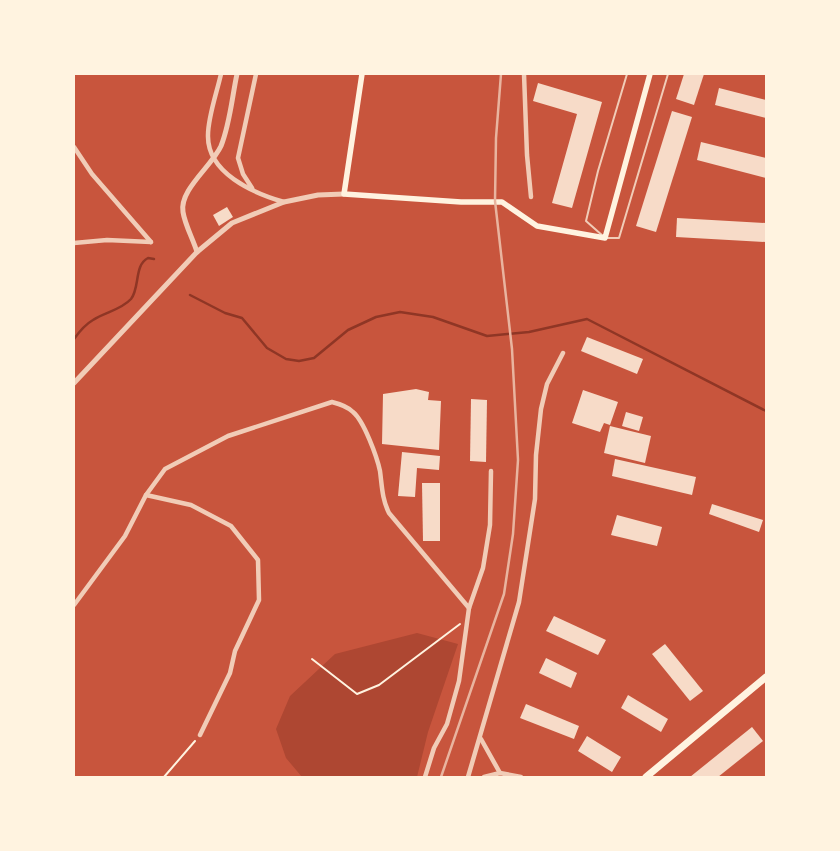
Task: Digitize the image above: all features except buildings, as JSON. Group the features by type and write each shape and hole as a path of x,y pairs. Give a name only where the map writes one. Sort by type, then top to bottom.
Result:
{"highway":[{"path":"646,777 766,677"}],"main road":[{"path":"362,74 344,194 461,202 502,202 537,226 605,238 650,74"}],"street":[{"path":"221,74 208,135 214,159 229,176 265,196 284,202"},
{"path":"197,252 182,212 183,204 190,188 214,159 222,144 238,74"},
{"path":"253,190 243,174 238,158 256,74"},
{"path":"524,74 527,155 532,197"},
{"path":"74,147 92,174 151,242 107,240 74,243"},
{"path":"74,383 197,252 232,223 284,202 318,195 344,194"},
{"path":"468,777 481,738 519,602 535,499 540,409 548,384 563,353"},
{"path":"74,605 125,536 146,495 165,470 228,436 332,402 344,405 355,413 372,446 379,470 383,501 389,513 469,608"},
{"path":"425,777 434,748 447,724 459,681 469,608 483,568 490,525 491,471"},
{"path":"146,495 191,505 231,526 258,560 259,600 235,651 230,672 200,735"},
{"path":"481,738 500,773"},
{"path":"484,777 500,773 521,777"}],"lane":[{"path":"627,74 598,171 586,221 605,238 619,238 668,74"}],"path":[{"path":"312,659 357,694 379,686 468,618"},
{"path":"164,777 200,735"}],"shaded area":[{"path":"417,633 458,644 428,732 417,777 302,777 286,758 276,729 290,696 335,654"}],"waterway":[{"path":"74,339 90,322 127,303 134,294 139,271 144,261 148,258 154,259"},
{"path":"190,295 225,313 242,318 267,348 286,359 299,361 314,358 348,330 376,317 400,312 433,317 487,336 529,332 587,319 766,411"}],"railway":[{"path":"441,777 504,594 513,534 518,460 512,349 495,201 496,138 501,74"}]}
